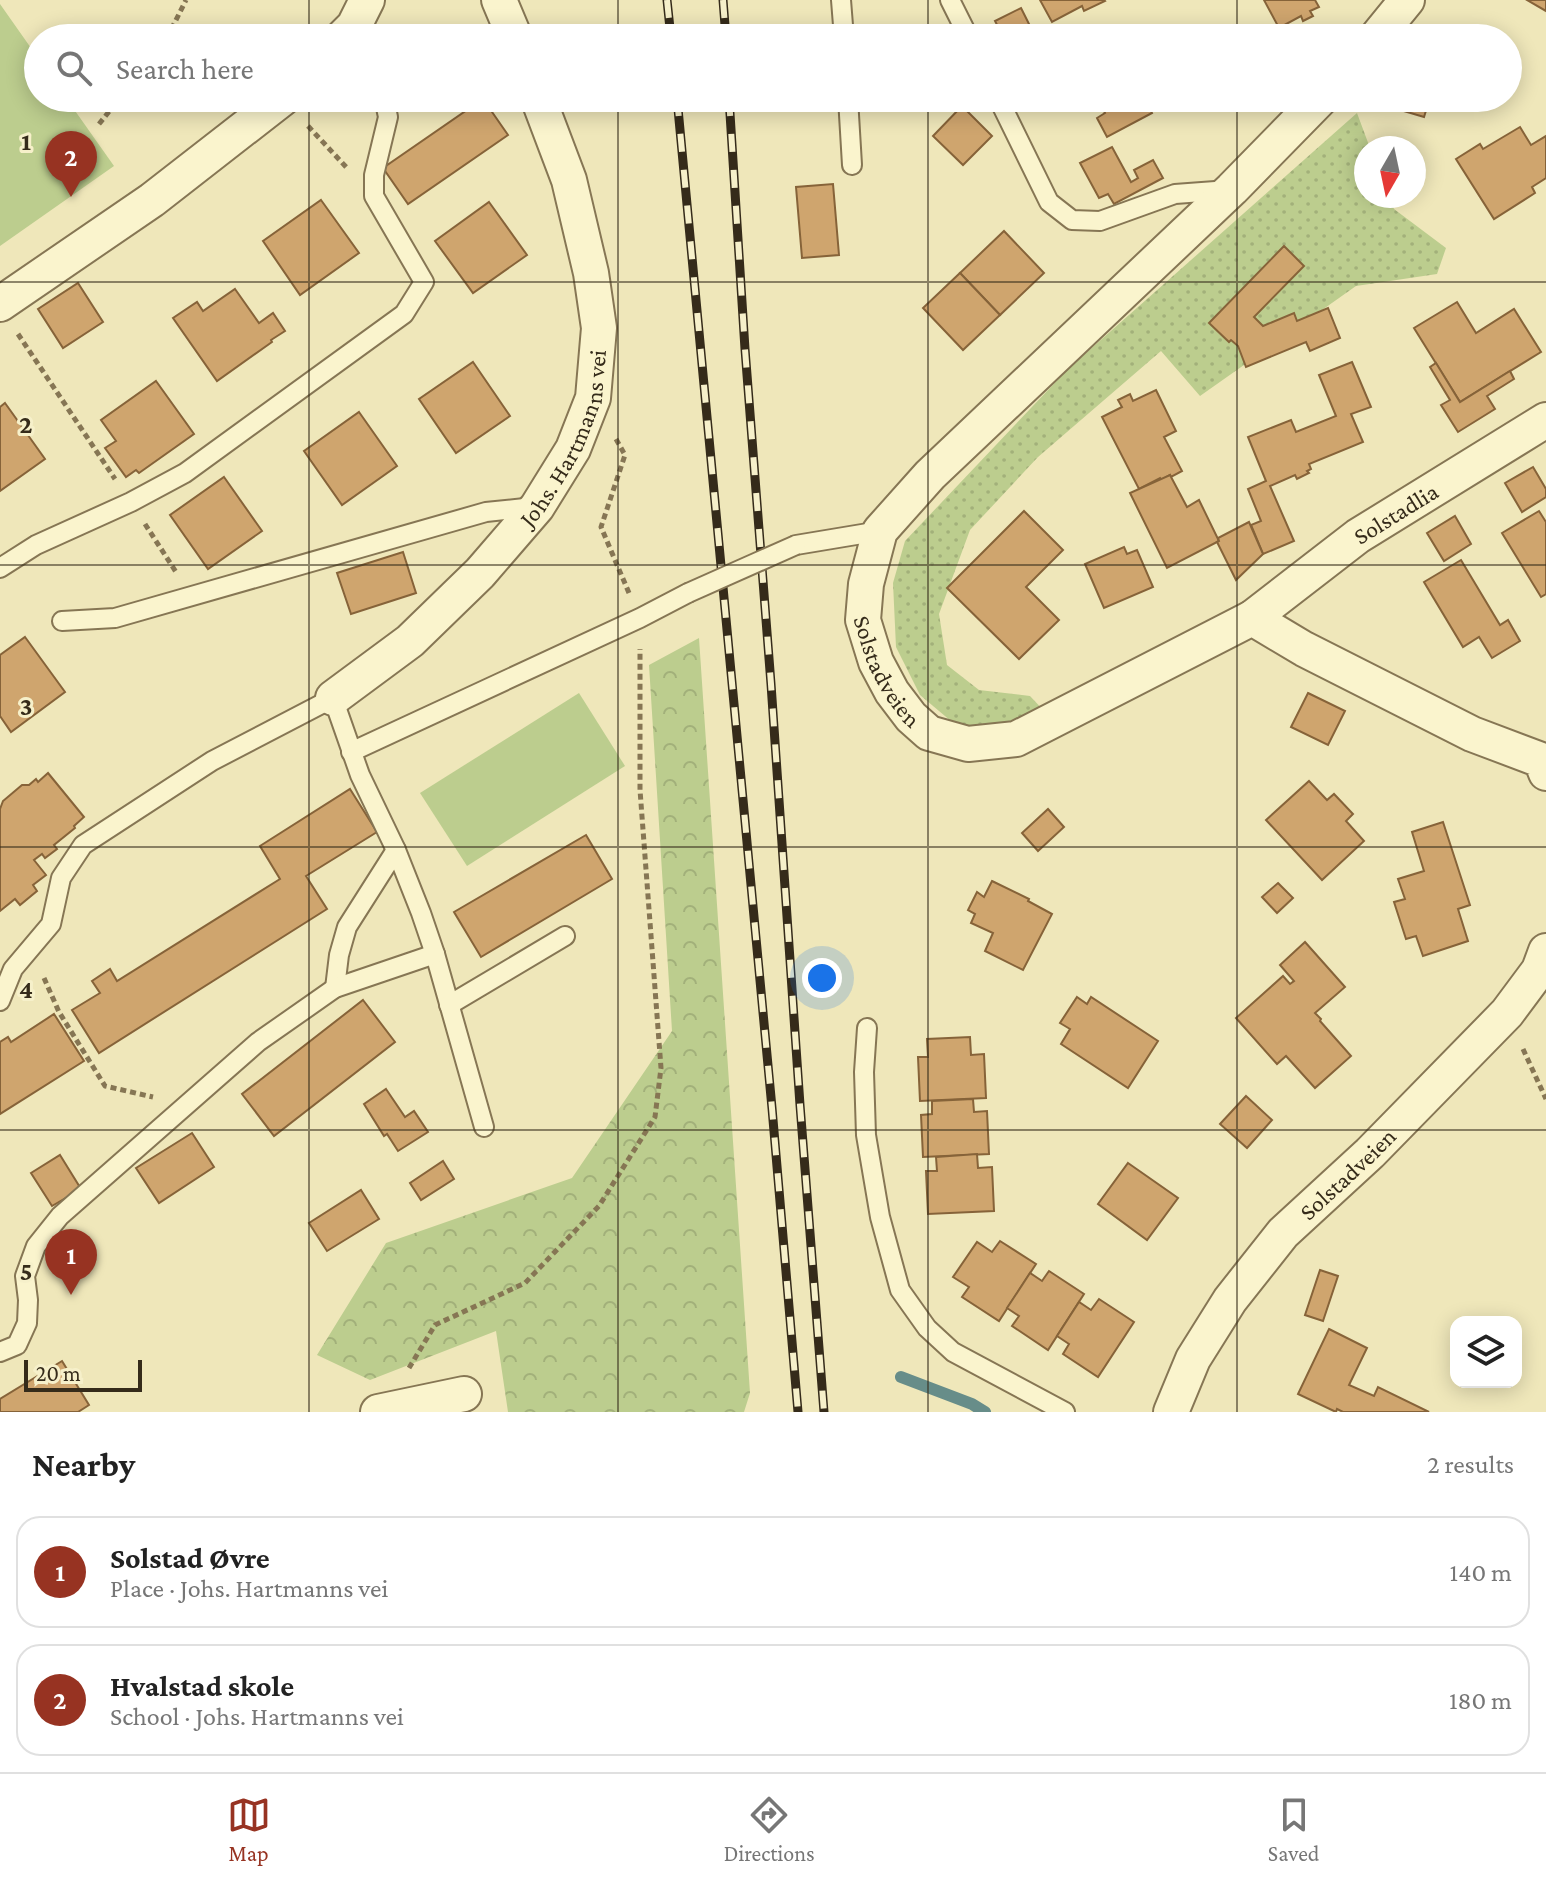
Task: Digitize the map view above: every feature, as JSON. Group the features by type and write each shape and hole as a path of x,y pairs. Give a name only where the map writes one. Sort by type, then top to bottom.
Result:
{"street":[{"path":"499,0 509,24"},
{"path":"1387,24 1407,0"},
{"path":"9,318 265,112"},
{"name":"Johs. Hartmanns vei","path":"333,698 410,641 480,573 537,507 573,449 593,398 599,328 591,273 569,180 543,112"},
{"name":"Solstadveien","path":"1252,618 1016,739 968,744 929,733 911,717 892,692 876,662 863,620 866,584 880,531 930,475 1232,189 1307,112"},
{"name":"Solstadlia","path":"1252,618 1358,536 1546,420"},
{"path":"1252,618 1304,649 1472,734 1544,763"},
{"name":"Solstadveien","path":"1171,1412 1193,1359 1223,1312 1283,1233 1370,1153 1507,1013 1539,970 1546,951"},
{"path":"381,1411 464,1394"}],"lane":[{"path":"841,0 843,24"},
{"path":"950,0 962,24"},
{"path":"0,568 36,545 131,502 185,473 404,314 424,282 374,196 374,175 387,112"},
{"path":"849,112 852,165"},
{"path":"1005,112 1049,202 1072,220 1100,221 1175,194 1232,189"},
{"path":"62,621 115,618 486,512 537,507"},
{"path":"351,752 796,545 880,531"},
{"path":"0,1001 6,972 51,924 61,878 83,845 212,761 333,698 351,752 396,850 435,954 484,1127"},
{"path":"335,988 339,955 347,927 396,850"},
{"path":"449,1005 565,936"},
{"path":"0,1352 17,1345 27,1323 25,1276 36,1246 60,1216 258,1042 335,988 435,954"},
{"path":"867,1028 864,1072 866,1135 880,1217 900,1290 927,1328 953,1352 1065,1412"}],"path":[{"path":"174,24 186,0"},
{"path":"99,124 109,112"},
{"path":"296,112 374,196"},
{"path":"9,318 192,596"},
{"path":"381,1411 435,1325 525,1283 599,1206 655,1117 661,1068 640,790 640,618 601,527 625,455 593,398"},
{"path":"59,1012 105,1086 187,1105"},
{"path":"1507,1013 1546,1099"}],"green space":[{"path":"0,4 24,38 24,112 76,112 114,166 0,246"},
{"path":"1357,113 1366,136 1354,136 1354,208 1394,208 1446,248 1437,274 1356,286 1200,396 1161,351 1038,457 970,530 939,614 947,665 979,690 1030,696 1046,713 1003,735 958,727 920,695 896,647 893,583 905,541 1068,369"},
{"path":"699,638 750,1393 744,1412 508,1412 496,1331 370,1380 317,1355 386,1243 572,1178 672,1031 649,665"},
{"path":"579,693 625,766 467,866 420,793"}],"building":[{"path":"1040,0 1105,1 1084,11 1082,6 1052,22"},
{"path":"1264,0 1315,0 1319,7 1310,11 1313,16 1303,21 1301,16 1286,24 1277,24"},
{"path":"1527,0 1546,0 1546,11"},
{"path":"1021,8 1029,24 997,24 995,21"},
{"path":"464,112 492,112 508,135 408,204 383,168"},
{"path":"956,112 968,112 992,136 963,165 933,136"},
{"path":"1407,112 1426,112 1424,117"},
{"path":"1105,113 1152,113 1107,137 1097,118"},
{"path":"1520,127 1531,145 1546,136 1546,178 1532,187 1535,193 1494,219 1456,159 1480,144 1483,149"},
{"path":"1112,147 1131,182 1138,178 1134,170 1153,160 1163,178 1114,204 1108,194 1099,198 1080,163"},
{"path":"833,184 839,255 802,258 796,187"},
{"path":"321,200 359,253 300,295 263,241"},
{"path":"489,202 527,255 473,293 435,241"},
{"path":"1004,231 1044,273 1000,315 960,273"},
{"path":"1284,246 1304,266 1254,317 1263,326 1294,313 1297,321 1328,308 1340,338 1310,351 1306,342 1246,367 1238,346 1231,340 1229,342 1209,323"},
{"path":"960,273 1000,315 963,350 923,308"},
{"path":"78,283 103,322 63,348 38,309"},
{"path":"235,289 259,323 273,313 285,331 217,381 173,318 197,302 203,311"},
{"path":"1457,302 1476,333 1514,309 1541,352 1460,402 1414,328"},
{"path":"473,362 510,416 456,453 419,399"},
{"path":"1352,362 1371,407 1351,414 1363,442 1309,464 1309,473 1297,479 1295,475 1270,486 1294,541 1263,554 1251,525 1261,521 1248,489 1266,481 1248,437 1291,420 1296,432 1336,416 1319,375"},
{"path":"1436,363 1460,402 1510,371 1514,379 1487,396 1495,409 1458,432 1441,405 1450,400 1430,367"},
{"path":"156,381 194,434 139,473 136,470 126,477 105,448 116,441 101,420"},
{"path":"1156,390 1176,431 1164,437 1182,471 1139,489 1102,417 1122,407 1118,400 1130,394 1133,401"},
{"path":"5,403 45,459 0,491 0,407"},
{"path":"359,412 397,466 342,505 304,451"},
{"path":"1533,467 1546,489 1546,497 1522,512 1505,483"},
{"path":"1170,475 1187,507 1199,500 1219,541 1167,568 1130,493"},
{"path":"224,477 262,531 208,569 170,515"},
{"path":"1024,511 1063,550 1026,587 1059,620 1019,659 947,588"},
{"path":"1539,511 1546,522 1546,594 1541,597 1502,533"},
{"path":"1455,516 1471,544 1444,561 1427,533"},
{"path":"1249,522 1263,554 1236,580 1217,542 1218,538"},
{"path":"1124,547 1127,554 1137,550 1153,587 1104,608 1085,564"},
{"path":"403,552 416,593 351,614 337,573"},
{"path":"1461,560 1500,625 1508,620 1520,641 1492,658 1479,637 1463,647 1424,582"},
{"path":"25,637 65,692 11,732 0,716 0,655"},
{"path":"1308,693 1345,711 1328,745 1291,727"},
{"path":"48,773 84,817 54,845 57,849 45,858 42,854 34,860 46,875 33,885 37,891 20,905 15,899 0,911 0,809 3,801 22,785 29,785 36,779 38,782"},
{"path":"1309,781 1327,800 1334,794 1353,814 1346,821 1364,841 1322,880 1266,820"},
{"path":"350,789 377,832 306,876 327,909 99,1053 72,1010 100,993 92,981 110,969 117,981 280,879 260,846"},
{"path":"1048,809 1064,827 1038,851 1022,833"},
{"path":"1443,822 1470,905 1458,909 1468,941 1423,956 1416,936 1406,939 1394,902 1405,899 1398,879 1424,871 1412,832"},
{"path":"586,835 612,879 481,957 454,912"},
{"path":"992,881 1052,914 1023,970 985,951 993,933 971,923 975,914 968,910 977,892 984,897"},
{"path":"1278,883 1293,898 1277,913 1262,897"},
{"path":"1305,942 1345,987 1315,1013 1351,1056 1315,1088 1286,1056 1277,1064 1236,1018 1283,976 1290,984 1294,981 1280,965"},
{"path":"1077,997 1087,1004 1091,997 1158,1041 1128,1088 1061,1044 1070,1029 1060,1023"},
{"path":"363,1000 395,1042 274,1136 242,1094"},
{"path":"54,1014 84,1061 0,1114 0,1042 8,1037 11,1042"},
{"path":"970,1037 971,1055 984,1054 986,1098 920,1101 918,1057 928,1057 927,1039"},
{"path":"386,1089 405,1117 414,1111 428,1132 398,1151 387,1134 384,1136 364,1104"},
{"path":"1246,1096 1272,1120 1247,1148 1220,1124"},
{"path":"973,1099 974,1112 987,1111 989,1154 923,1157 921,1115 932,1114 932,1101"},
{"path":"192,1133 214,1167 159,1203 136,1168"},
{"path":"977,1154 978,1168 992,1167 994,1211 928,1214 926,1171 937,1171 936,1157"},
{"path":"60,1155 81,1189 52,1206 31,1173"},
{"path":"443,1161 454,1179 421,1200 410,1183"},
{"path":"1128,1163 1178,1198 1147,1240 1098,1204"},
{"path":"361,1190 379,1219 327,1251 309,1223"},
{"path":"1000,1241 1036,1264 999,1321 962,1297 969,1287 953,1277 977,1242 992,1252"},
{"path":"1320,1270 1338,1276 1323,1321 1305,1315"},
{"path":"1049,1271 1084,1294 1048,1350 1012,1326 1019,1316 1007,1308 1030,1273 1042,1281"},
{"path":"1099,1299 1134,1322 1098,1377 1063,1354 1069,1344 1057,1336 1079,1302 1091,1310"},
{"path":"1329,1329 1367,1348 1349,1385 1374,1396 1378,1387 1429,1412 1343,1412 1337,1409 1336,1412 1298,1394"},
{"path":"62,1361 89,1405 78,1412 0,1412 0,1399"}],"waterway":[{"path":"901,1377 985,1412"}],"railway":[{"path":"667,0 670,24"},
{"path":"723,0 725,24"},
{"path":"678,112 798,1412"},
{"path":"730,112 824,1412"}],"place":[{"name":"Hvalstad skole","path":"71,197"},
{"name":"Solstad Øvre","path":"71,1295"}]}
